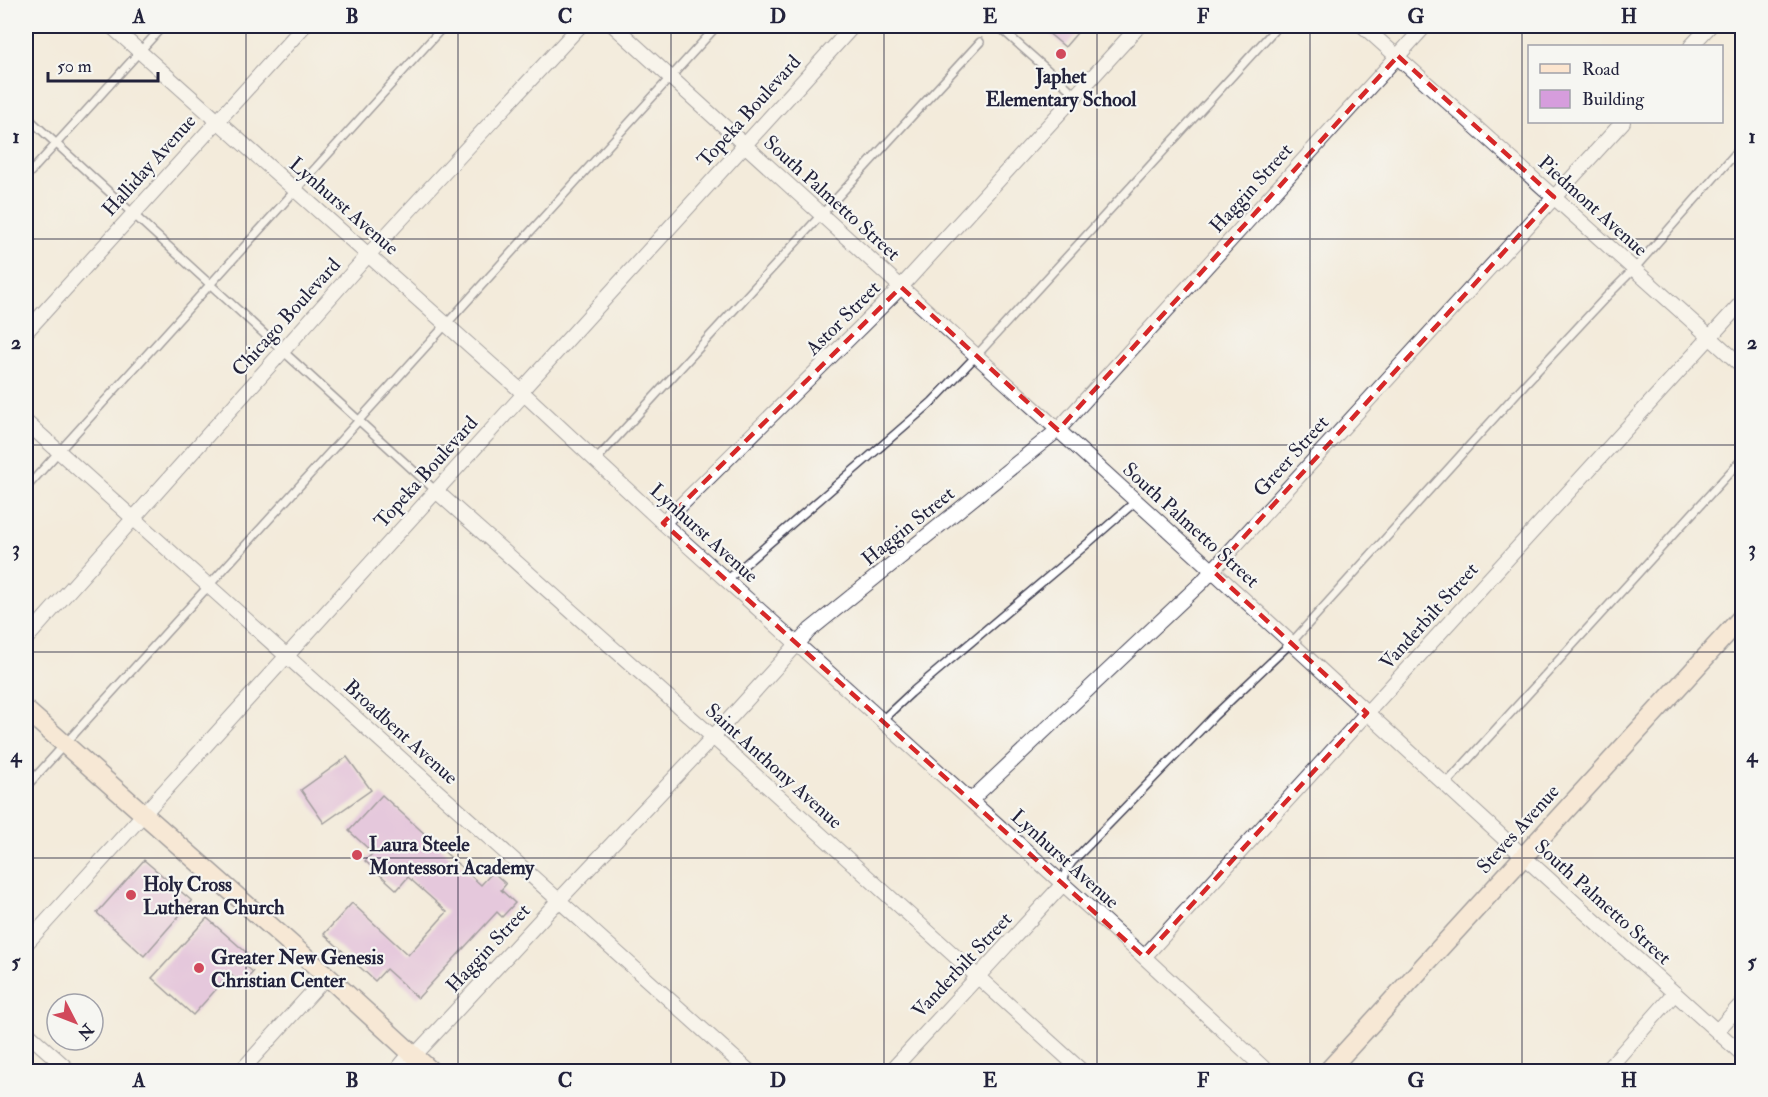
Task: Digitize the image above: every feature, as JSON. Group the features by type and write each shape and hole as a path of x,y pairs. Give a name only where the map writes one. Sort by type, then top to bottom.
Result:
{"street":[{"name":"Lynhurst Avenue","path":"111,26 447,324 663,523 1268,1071"},
{"name":"Halliday Avenue","path":"26,332 216,120 304,26"},
{"name":"Chicago Boulevard","path":"26,639 282,350 580,26"},
{"name":"South Palmetto Street","path":"614,26 1743,1054"},
{"name":"Topeka Boulevard","path":"26,944 522,396 521,391 853,26"},
{"name":"Astor Street","path":"663,523 901,287 1139,26"},
{"name":"Piedmont Avenue","path":"1364,26 1743,366"},
{"name":"Haggin Street","path":"395,1071 413,1055 713,737 810,630 1058,430 1425,26"},
{"path":"1692,45 1710,26"},
{"name":"Greer Street","path":"971,800 1213,571 1622,123"},
{"name":"Vanderbilt Street","path":"1144,957 1743,302"},
{"name":"Broadbent Avenue","path":"26,422 750,1071"},
{"name":"Saint Anthony Avenue","path":"436,490 1083,1071"},
{"name":"Steves Avenue","path":"1327,1071 1743,616"},
{"path":"26,710 432,1071"},
{"name":"Vanderbilt Street","path":"890,1071 1063,884"},
{"path":"240,1071 327,976"},
{"path":"1605,1071 1675,993"},
{"path":"1717,1031 1743,1003"},
{"path":"26,1032 66,1070"}],"lane":[{"path":"26,177 163,26"},
{"path":"26,488 444,26"},
{"path":"26,787 717,26"},
{"path":"998,26 1076,95"},
{"path":"727,580 932,402 1278,26"},
{"path":"596,460 980,42"},
{"path":"26,116 436,490"},
{"path":"1063,884 1066,871 1072,862 1214,716 1291,643 1525,384 1634,269 1743,146"},
{"path":"1446,785 1743,459"},
{"path":"882,720 1136,501"}],"highlighted area":[{"path":"1398,56 1554,197 1213,571 1367,713 1144,957 663,523 901,287 1058,430"}],"building":[{"path":"1040,26 1083,26 1065,47"},
{"path":"347,757 371,790 324,823 301,790"},
{"path":"382,795 481,885 493,872 506,884 501,890 515,903 502,917 497,912 418,998 386,969 375,981 324,934 352,903 408,955 447,912 408,877 397,890 365,861 373,853 349,831"},
{"path":"144,860 192,901 144,956 97,913"},
{"name":"Greater New Genesis Christian Center","path":"207,918 248,954 241,962 253,972 242,985 230,974 193,1015 152,978"}],"place":[{"name":"Japhet Elementary School","path":"1061,54"},
{"name":"Laura Steele Montessori Academy","path":"357,855"},
{"name":"Holy Cross Lutheran Church","path":"131,895"},
{"name":"Greater New Genesis Christian Center","path":"199,968"}]}
